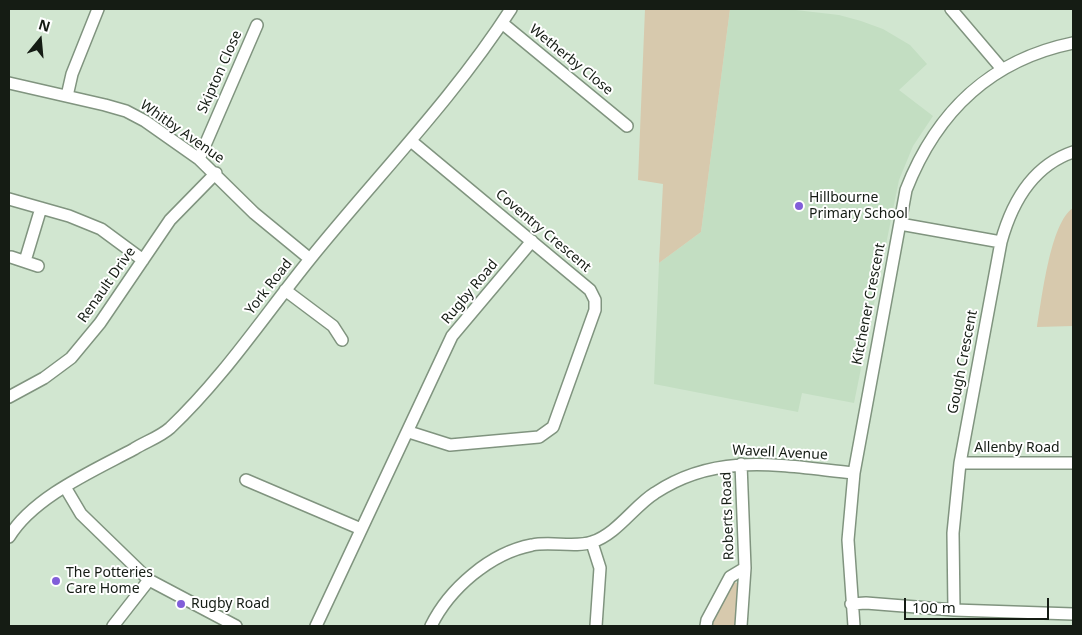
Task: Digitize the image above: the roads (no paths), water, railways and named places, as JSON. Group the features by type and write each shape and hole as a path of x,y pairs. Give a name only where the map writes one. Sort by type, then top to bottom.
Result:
{"street":[{"path":"67,96 72,74 98,9"},
{"name":"York Road","path":"9,537 17,523 65,487 167,430 208,388 310,259 411,141 511,9"},
{"path":"951,9 1002,69"},
{"name":"Wetherby Close","path":"502,23 622,124"},
{"name":"Skipton Close","path":"199,159 257,25"},
{"name":"Kitchener Crescent","path":"854,626 848,540 854,473 906,190 928,143 965,98 1002,69 1039,52 1073,43"},
{"name":"Whitby Avenue","path":"9,83 126,111 145,121 216,173 254,213 310,259"},
{"name":"Coventry Crescent","path":"409,432 450,445 540,437 552,427 594,310 594,300 590,290 411,141"},
{"name":"Gough Crescent","path":"954,610 953,533 960,463 1001,242 1010,213 1023,190 1050,163 1073,152"},
{"name":"Renault Drive","path":"9,397 44,378 71,358 100,323 170,220 216,173"},
{"path":"9,198 69,216 100,229 143,260"},
{"path":"26,262 41,208"},
{"path":"900,224 1001,242"},
{"name":"Rugby Road","path":"316,626 409,432 452,336 532,241"},
{"path":"11,257 38,266"},
{"path":"285,290 334,326 342,340"},
{"name":"Allenby Road","path":"960,463 1073,463"},
{"name":"Wavell Avenue","path":"592,542 609,531 654,493 683,476 710,468 741,464 854,473"},
{"name":"Roberts Road","path":"741,464 745,568 741,626"},
{"path":"246,480 361,529"},
{"path":"65,487 82,514 149,580 236,626"},
{"path":"431,626 443,606 475,573 507,554 532,545 592,542 600,568 596,626"},
{"name":"Roberts Road","path":"706,626 707,620 730,577 745,568"},
{"path":"112,626 149,580"},
{"path":"851,604 866,603 954,610 1073,614"}],"place":[{"name":"Hillbourne Primary School","path":"799,206"},
{"name":"The Potteries Care Home","path":"56,581"},
{"name":"Rugby Road","path":"181,604"}]}
